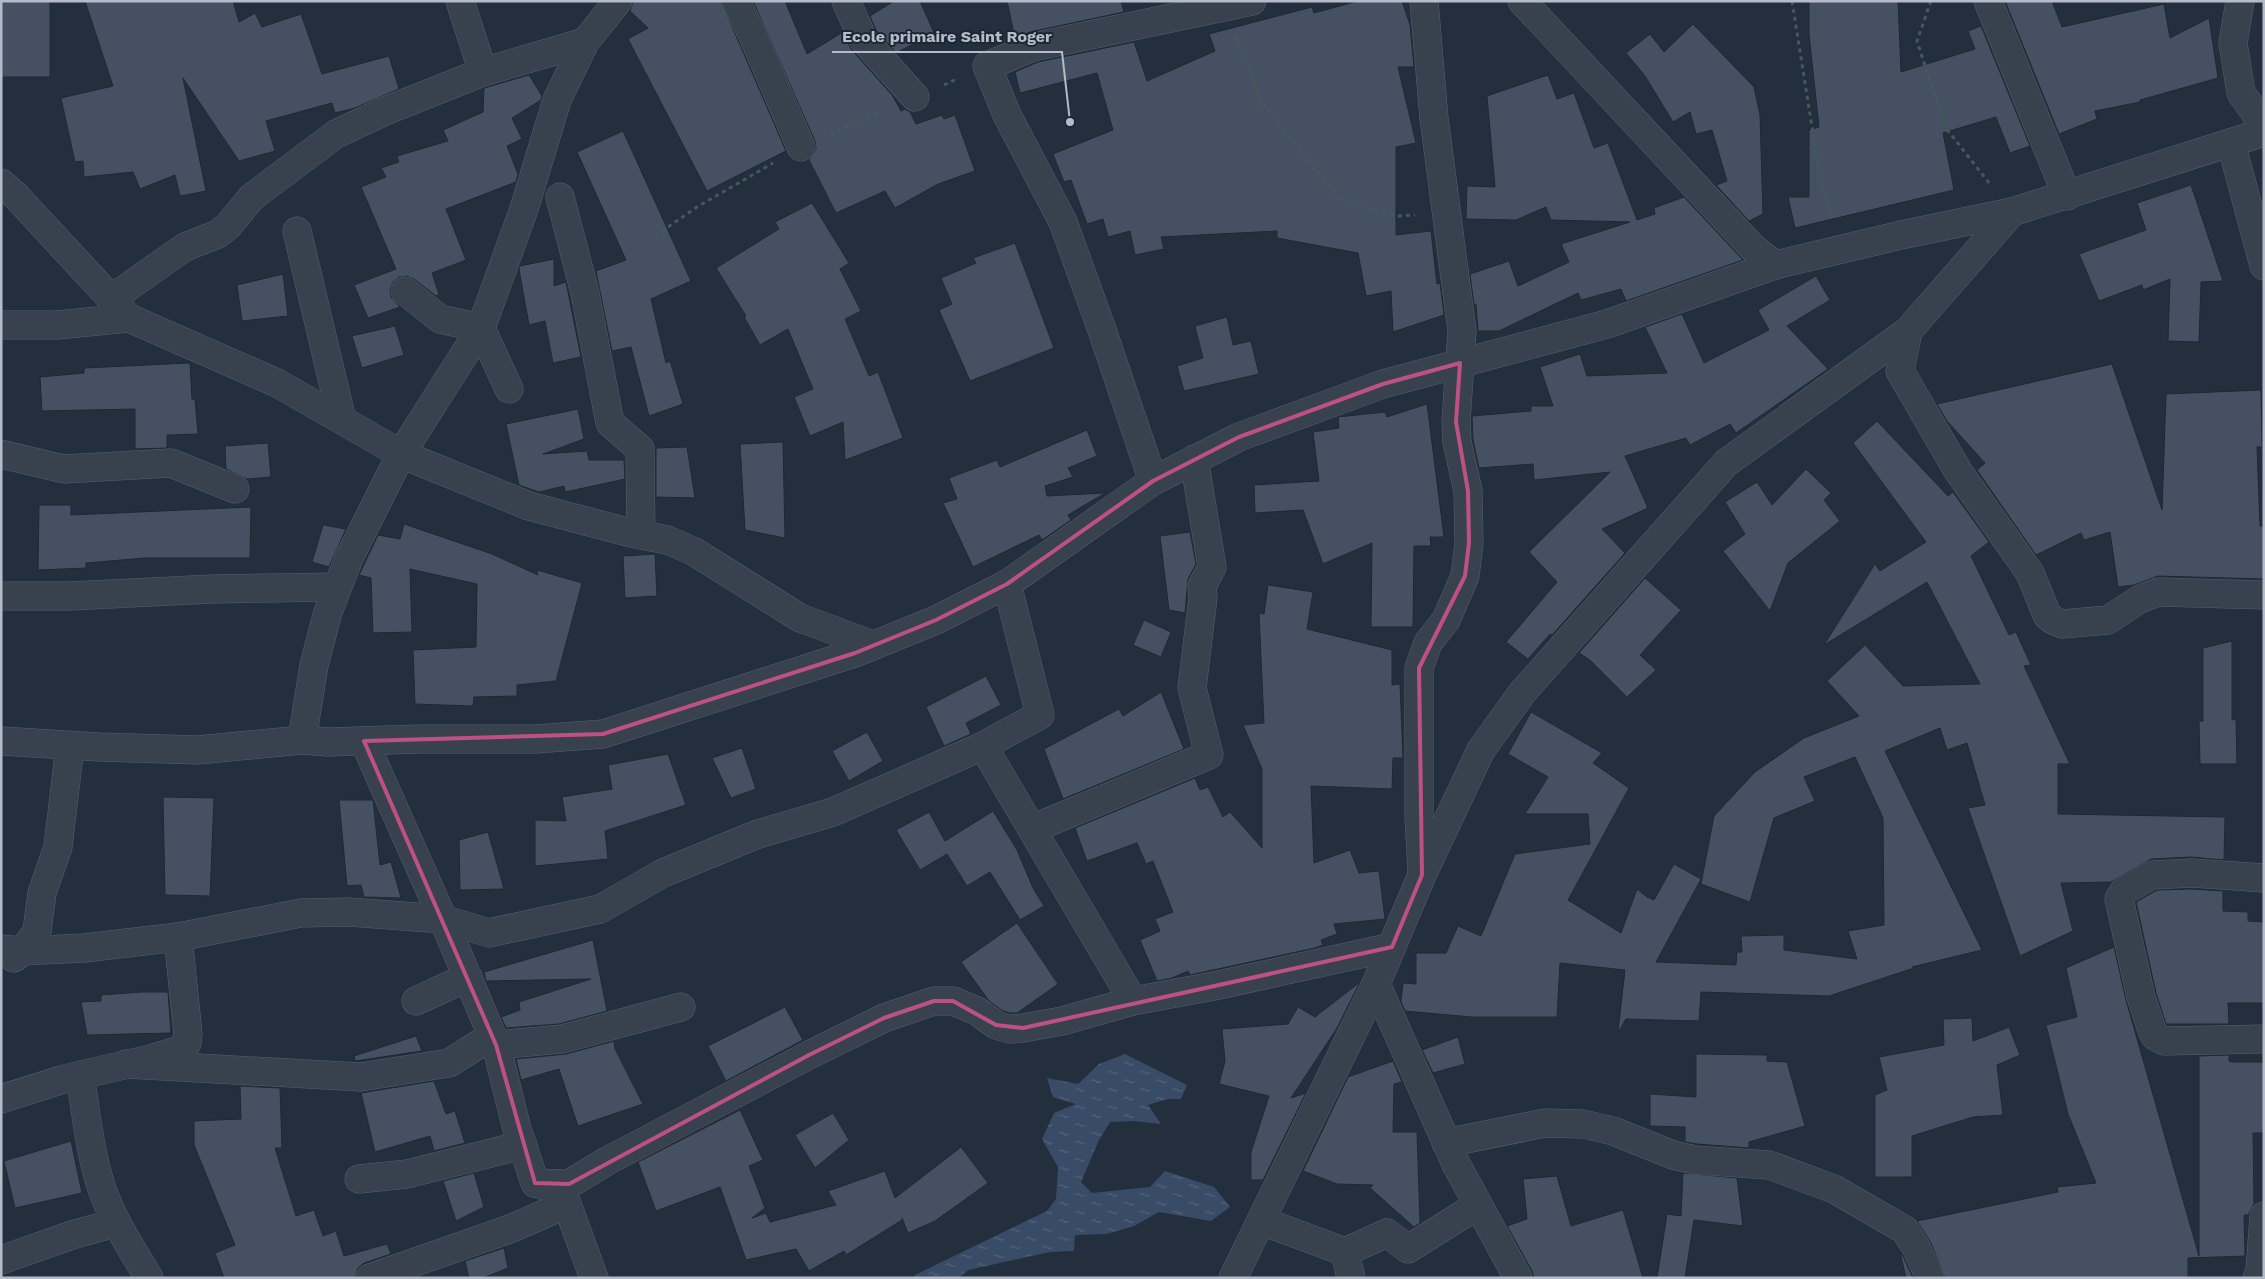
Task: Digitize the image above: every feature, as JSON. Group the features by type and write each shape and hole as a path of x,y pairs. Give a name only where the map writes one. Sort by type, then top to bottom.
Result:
{"street":[{"path":"460,1 483,72"},
{"path":"302,740 314,665 328,612 349,558 401,454 481,328 524,209 557,100 585,42 618,1"},
{"path":"736,1 801,147"},
{"path":"846,1 863,39 915,98"},
{"path":"1153,481 1063,222 1007,115 987,66 1033,48 1252,1"},
{"path":"1422,875 1419,817 1419,668 1428,643 1446,620 1465,576 1469,544 1468,491 1457,442 1456,422 1462,331 1434,118 1424,1"},
{"path":"1522,1 1753,248 1775,265"},
{"path":"1988,1 2067,196"},
{"path":"2240,1 2233,43 2241,93 2264,124"},
{"path":"1,325 57,325 120,309 185,247 218,234 228,226 252,197 336,134 385,111 483,72 585,42"},
{"path":"1,741 70,746 198,750 302,740 328,742 420,738 565,738 603,734 760,685 873,645 936,620 1007,584 1153,481 1239,437 1309,410 1383,384 1607,324 1775,265 2012,212 2264,132"},
{"path":"2232,143 2264,266"},
{"path":"1,183 16,196 120,309 277,383 401,454 529,506 667,540 693,551 800,618 873,645"},
{"path":"560,197 585,293 610,423 640,449 641,535"},
{"path":"1233,1278 1376,984 1422,875 1481,750 1522,693 1726,463 1908,331 2012,212"},
{"path":"297,231 342,420"},
{"path":"405,291 440,319 481,328"},
{"path":"481,328 509,389"},
{"path":"1908,331 1900,371 1958,472 2030,573 2047,615 2062,624 2108,620 2140,599 2158,592 2264,595"},
{"path":"1,454 64,469 171,463 235,489"},
{"path":"1032,829 1209,754 1192,688 1203,598 1202,586 1212,567 1194,459"},
{"path":"12,950 84,948 178,937 301,913 349,912 443,919 489,933 600,909 663,873 758,834 833,812 983,746 1040,715 1007,584"},
{"path":"1,596 70,596 212,589 338,587"},
{"path":"364,741 494,1040 517,1129 534,1183"},
{"path":"1,968 12,950 38,931 42,893 58,847 70,746"},
{"path":"983,746 1133,1001"},
{"path":"2264,878 2192,874 2152,875 2124,891 2119,899 2141,997 2155,1036 2164,1041 2264,1038"},
{"path":"1,1099 80,1075 181,1050 187,1043 188,1034 178,937"},
{"path":"534,1183 569,1184 607,1161 817,1051 884,1018 934,1001 953,1001 977,1011 996,1024 1009,1029 1062,1021 1133,1001 1214,986 1392,947"},
{"path":"416,1001 468,977"},
{"path":"1376,984 1446,1143 1518,1278"},
{"path":"126,1064 362,1077 449,1063 494,1040 562,1039 681,1007"},
{"path":"80,1075 92,1148 102,1188 116,1223 149,1278"},
{"path":"1446,1143 1545,1123 1583,1124 1613,1131 1673,1155 1695,1160 1769,1166 1834,1189 1905,1230 1918,1249 1930,1278"},
{"path":"359,1178 407,1174 523,1145"},
{"path":"534,1183 560,1190 594,1278"},
{"path":"370,1278 510,1229 567,1204"},
{"path":"1262,1221 1348,1265 1387,1233 1408,1249 1478,1205"},
{"path":"2257,1278 2260,1270 2264,1216"},
{"path":"1,1260 75,1234 116,1223"}],"path":[{"path":"1792,1 1819,171 1841,249"},
{"path":"1931,1 1918,41 1945,127 2012,212"},
{"path":"1224,6 1262,104 1343,203 1398,216 1446,213"}],"highlighted area":[{"path":"1460,363 1456,422 1468,491 1469,543 1465,576 1419,668 1422,875 1392,947 1023,1028 996,1025 953,1001 934,1001 884,1018 809,1055 569,1184 535,1183 496,1045 364,741 603,734 855,653 936,620 1007,584 1153,481 1239,437 1383,384"}],"water":[{"path":"1125,1054 1187,1085 1181,1099 1167,1099 1148,1105 1161,1124 1134,1121 1110,1122 1099,1140 1081,1182 1092,1193 1150,1187 1165,1171 1214,1187 1230,1207 1211,1221 1159,1212 1134,1226 1106,1234 1075,1235 1074,1251 1050,1252 968,1270 959,1278 914,1278 915,1275 1047,1211 1056,1199 1058,1167 1042,1139 1054,1113 1076,1104 1053,1097 1047,1078 1078,1084 1099,1064"}],"building":[{"path":"1,1 50,1 50,77 1,77"},
{"path":"85,1 233,1 239,22 255,13 262,27 301,14 322,74 389,56 399,89 355,108 335,113 332,103 266,121 275,151 239,161 183,78 206,191 180,196 175,175 140,189 133,172 84,177 83,161 75,162 61,98 113,86"},
{"path":"633,1 721,1 786,151 707,191 628,39 648,28 630,11"},
{"path":"753,1 785,1 807,54 843,32 851,49 892,95 901,111 905,109 910,112 916,124 942,115 944,119 955,115 975,171 938,184 895,208 885,191 836,213 809,160 816,149 815,141"},
{"path":"894,1 920,1 934,33 896,53 876,30 870,16"},
{"path":"1007,1 1121,1 1124,12 1030,32 1015,38"},
{"path":"1358,1 1402,1 1410,25 1414,67 1398,67 1416,143 1396,147 1396,235 1431,231 1437,284 1440,283 1444,315 1393,332 1391,291 1366,296 1358,253 1277,238 1277,231 1161,237 1164,249 1135,255 1130,231 1108,237 1103,219 1087,224 1071,180 1064,182 1053,154 1113,130 1097,73 1020,93 1015,72 1038,62 1134,42 1147,81 1215,51 1209,34 1312,7 1314,13"},
{"path":"1809,1 1898,1 1901,72 1975,49 1968,31 1981,26 2030,146 2010,153 1996,117 1943,133 1954,190 1795,228 1788,197 1809,197 1809,130 1819,127 1809,34"},
{"path":"2005,1 2052,1 2062,27 2164,4 2170,38 2209,18 2218,78 2140,100 2140,102 2095,111 2097,119 2059,134"},
{"path":"1693,24 1754,87 1760,115 1763,214 1749,221 1716,185 1727,181 1712,130 1696,134 1690,112 1673,122 1645,76 1626,53 1650,34 1664,52"},
{"path":"529,75 542,96 541,100 512,118 522,139 507,146 518,174 516,182 446,209 466,260 432,273 439,294 436,296 414,279 407,276 399,277 393,282 390,289 391,297 400,307 368,318 354,285 396,269 361,187 386,177 381,168 399,162 397,156 448,141 443,130 483,112 484,88"},
{"path":"1548,75 1557,99 1574,93 1594,148 1608,143 1637,220 1655,214 1654,208 1684,197 1743,260 1626,301 1621,289 1581,300 1578,293 1499,331 1478,331 1476,304 1474,305 1470,274 1509,261 1518,286 1569,262 1561,244 1630,222 1551,220 1546,207 1516,220 1466,219 1467,186 1495,187 1487,96"},
{"path":"623,131 691,281 651,299 666,363 670,361 683,404 649,416 631,347 612,351 596,271 626,260 577,152"},
{"path":"2191,185 2223,281 2201,282 2199,342 2168,341 2170,279 2143,290 2142,285 2099,301 2079,254 2146,230 2137,203"},
{"path":"812,203 849,263 840,269 861,311 845,319 869,376 878,372 903,438 845,460 843,422 810,436 794,397 813,389 788,329 760,345 744,317 746,316 716,268 779,229 775,222"},
{"path":"1015,243 1054,348 970,381 939,310 952,304 941,278 976,263 973,258"},
{"path":"554,259 554,286 566,282 581,357 553,363 545,321 529,325 519,269 520,266"},
{"path":"283,274 288,316 242,321 237,285"},
{"path":"1816,276 1830,300 1787,326 1828,369 1736,433 1730,424 1690,445 1686,438 1625,456 1648,508 1602,529 1625,553 1552,635 1550,634 1528,659 1506,642 1557,582 1529,552 1610,472 1534,480 1533,464 1479,468 1473,440 1472,416 1531,411 1531,406 1553,406 1540,367 1580,354 1587,376 1667,373 1645,327 1682,314 1704,363 1769,330 1758,310"},
{"path":"1227,317 1233,345 1251,341 1259,374 1184,391 1177,366 1203,358 1195,326"},
{"path":"395,326 404,355 362,368 352,336"},
{"path":"190,363 192,399 195,399 198,434 167,435 167,448 135,449 135,409 42,411 40,377 84,373 84,368"},
{"path":"2112,364 2162,510 2166,394 2261,390 2262,447 2257,447 2260,526 2264,526 2264,579 2158,576 2134,585 2118,587 2110,532 2084,540 2081,533 2036,555 1977,470 1985,463 1947,421 1937,404"},
{"path":"1427,404 1444,537 1430,537 1431,546 1414,546 1413,627 1371,627 1372,543 1323,564 1303,510 1255,513 1254,485 1319,481 1313,432 1339,428 1338,417 1385,412 1387,417"},
{"path":"578,409 584,439 543,454 587,451 589,460 624,460 625,479 565,492 564,486 539,492 519,485 506,424"},
{"path":"1877,421 1948,496 1953,492 1989,542 1971,556 2009,635 2016,632 2031,665 2024,666 2070,764 2058,764 2058,814 2225,817 2224,860 2191,857 2151,859 2111,882 2061,883 2073,931 2020,956 1968,808 1985,805 1967,743 1947,750 1940,728 1885,751 1982,950 1912,967 1917,967 1829,996 1701,992 1699,1021 1626,1019 1619,1031 1625,970 1560,963 1557,1017 1472,1017 1405,1011 1401,1002 1403,983 1416,984 1416,953 1446,953 1458,926 1481,936 1515,854 1590,844 1588,814 1525,814 1548,777 1508,754 1531,712 1602,753 1593,763 1629,788 1568,900 1621,933 1637,889 1654,900 1674,864 1701,879 1656,962 1736,965 1737,952 1742,952 1741,936 1784,935 1784,950 1857,959 1848,931 1884,925 1883,818 1855,757 1804,777 1815,801 1774,818 1750,902 1701,884 1714,816 1755,772 1804,738 1859,716 1827,681 1865,645 1903,686 1980,684 1927,582 1824,645 1875,564 1880,571 1926,542 1853,443"},
{"path":"1087,430 1097,456 1068,468 1073,477 1045,486 1047,496 1105,493 1068,515 1071,520 1042,540 1039,535 973,567 943,503 957,499 949,478 997,460 1000,467"},
{"path":"783,442 785,538 745,530 740,444"},
{"path":"268,443 271,477 247,479 226,469 225,446"},
{"path":"687,447 695,498 656,497 656,448"},
{"path":"1806,469 1831,493 1824,500 1840,521 1788,563 1770,611 1723,551 1745,534 1725,502 1757,482 1772,505"},
{"path":"39,505 71,505 71,515 251,507 250,558 145,558 86,563 86,568 38,570"},
{"path":"404,524 492,554 538,575 537,570 582,583 556,681 517,685 517,696 474,697 473,706 415,704 413,650 476,647 477,584 410,569 412,632 373,633 371,578 359,575 378,535 400,539"},
{"path":"323,525 346,529 329,567 312,562"},
{"path":"1190,532 1196,564 1188,579 1185,613 1169,610 1160,536"},
{"path":"655,554 657,596 625,598 623,556"},
{"path":"1645,578 1681,610 1640,655 1656,670 1627,697 1590,660 1579,653"},
{"path":"1268,585 1313,592 1307,629 1392,650 1392,685 1400,684 1403,758 1393,758 1392,789 1311,786 1314,863 1350,850 1359,873 1379,871 1385,919 1334,924 1337,934 1321,940 1323,945 1315,948 1190,975 1188,971 1172,978 1157,981 1140,940 1160,931 1155,919 1173,912 1153,861 1146,864 1137,843 1087,861 1075,828 1195,778 1200,790 1208,787 1223,817 1230,812 1262,848 1262,769 1243,725 1264,723 1259,613 1264,614"},
{"path":"1144,620 1171,632 1161,657 1133,645"},
{"path":"2232,641 2232,720 2236,719 2237,764 2200,764 2199,721 2203,721 2203,648"},
{"path":"986,676 1001,705 966,723 971,734 944,746 926,707"},
{"path":"1161,692 1184,749 1063,799 1044,749 1119,709 1123,716"},
{"path":"867,732 883,761 849,781 832,751"},
{"path":"742,748 756,789 731,798 712,758"},
{"path":"668,754 686,805 605,831 608,859 535,866 535,820 566,821 562,797 612,789 608,765"},
{"path":"163,797 214,798 210,896 165,895"},
{"path":"339,800 373,800 380,865 391,862 401,898 364,897 361,885 347,886"},
{"path":"993,811 1017,850 1033,888 1044,906 1020,920 990,872 967,886 947,854 920,870 896,830 929,812 945,841"},
{"path":"488,832 504,889 460,890 459,840"},
{"path":"2192,889 2223,891 2223,911 2248,912 2248,921 2264,922 2264,1003 2228,1003 2229,1024 2166,1024 2156,993 2136,902 2157,890"},
{"path":"1017,923 1058,984 1017,1013 1011,1013 1003,1011 989,1001 961,962"},
{"path":"593,940 607,1011 559,1024 506,1028 501,1017 520,1010 519,1002 591,979 486,981 484,972"},
{"path":"2114,947 2126,1000 2199,1256 2199,1056 2229,1055 2229,1061 2232,1062 2264,1062 2264,1133 2253,1133 2254,1204 2248,1215 2244,1215 2245,1256 2188,1258 2188,1278 1945,1278 1931,1243 1917,1221 2058,1192 2057,1187 2096,1183 2068,1114 2046,1025 2077,1017 2066,968"},
{"path":"1360,982 1337,1028 1291,1098 1306,1093 1263,1180 1251,1180 1251,1152 1269,1096 1219,1084 1225,1061 1222,1029 1288,1024 1298,1007 1315,1017"},
{"path":"168,992 171,1033 87,1035 81,1002 101,1001 101,995"},
{"path":"785,1007 803,1040 726,1081 708,1046"},
{"path":"1972,1018 1973,1041 2009,1027 2020,1055 1997,1065 2003,1115 1973,1117 1912,1136 1912,1177 1875,1177 1875,1095 1887,1090 1879,1057 1944,1045 1943,1019"},
{"path":"416,1036 422,1051 355,1061 354,1056"},
{"path":"1458,1037 1465,1064 1433,1073 1422,1050"},
{"path":"614,1041 615,1049 643,1104 578,1126 559,1069 521,1080 516,1059 566,1054"},
{"path":"1696,1054 1767,1055 1767,1061 1787,1062 1805,1126 1749,1142 1749,1148 1685,1142 1685,1127 1650,1126 1650,1094 1696,1097"},
{"path":"1393,1061 1402,1082 1394,1084 1393,1132 1417,1132 1420,1223 1414,1227 1370,1188 1373,1185 1337,1184 1303,1171 1348,1077"},
{"path":"434,1081 446,1114 455,1111 465,1143 434,1151 430,1136 375,1152 361,1093"},
{"path":"240,1086 280,1088 282,1148 275,1148 296,1216 314,1210 323,1236 336,1231 344,1256 387,1244 391,1254 364,1263 358,1268 355,1278 224,1278 215,1253 235,1245 194,1145 194,1121 241,1119"},
{"path":"740,1110 763,1160 749,1166 765,1208 752,1218 766,1213 770,1222 836,1205 828,1191 885,1171 895,1198 961,1147 988,1183 935,1221 908,1233 902,1218 902,1220 846,1255 844,1251 809,1271 796,1249 746,1260 720,1187 656,1211 638,1162"},
{"path":"833,1113 849,1140 815,1168 795,1135"},
{"path":"71,1141 82,1193 15,1208 4,1161"},
{"path":"474,1173 484,1207 456,1221 443,1181"},
{"path":"1683,1173 1737,1178 1743,1226 1694,1220 1685,1278 1657,1278 1667,1214 1681,1216"},
{"path":"1557,1176 1571,1226 1623,1210 1643,1278 1534,1278 1507,1226 1527,1219 1523,1179"},
{"path":"504,1248 508,1268 483,1278 469,1278 465,1261"},
{"path":"1900,1252 1903,1256 1913,1278 1906,1278"}],"place":[{"name":"Ecole primaire Saint Roger","path":"1070,122"}]}
